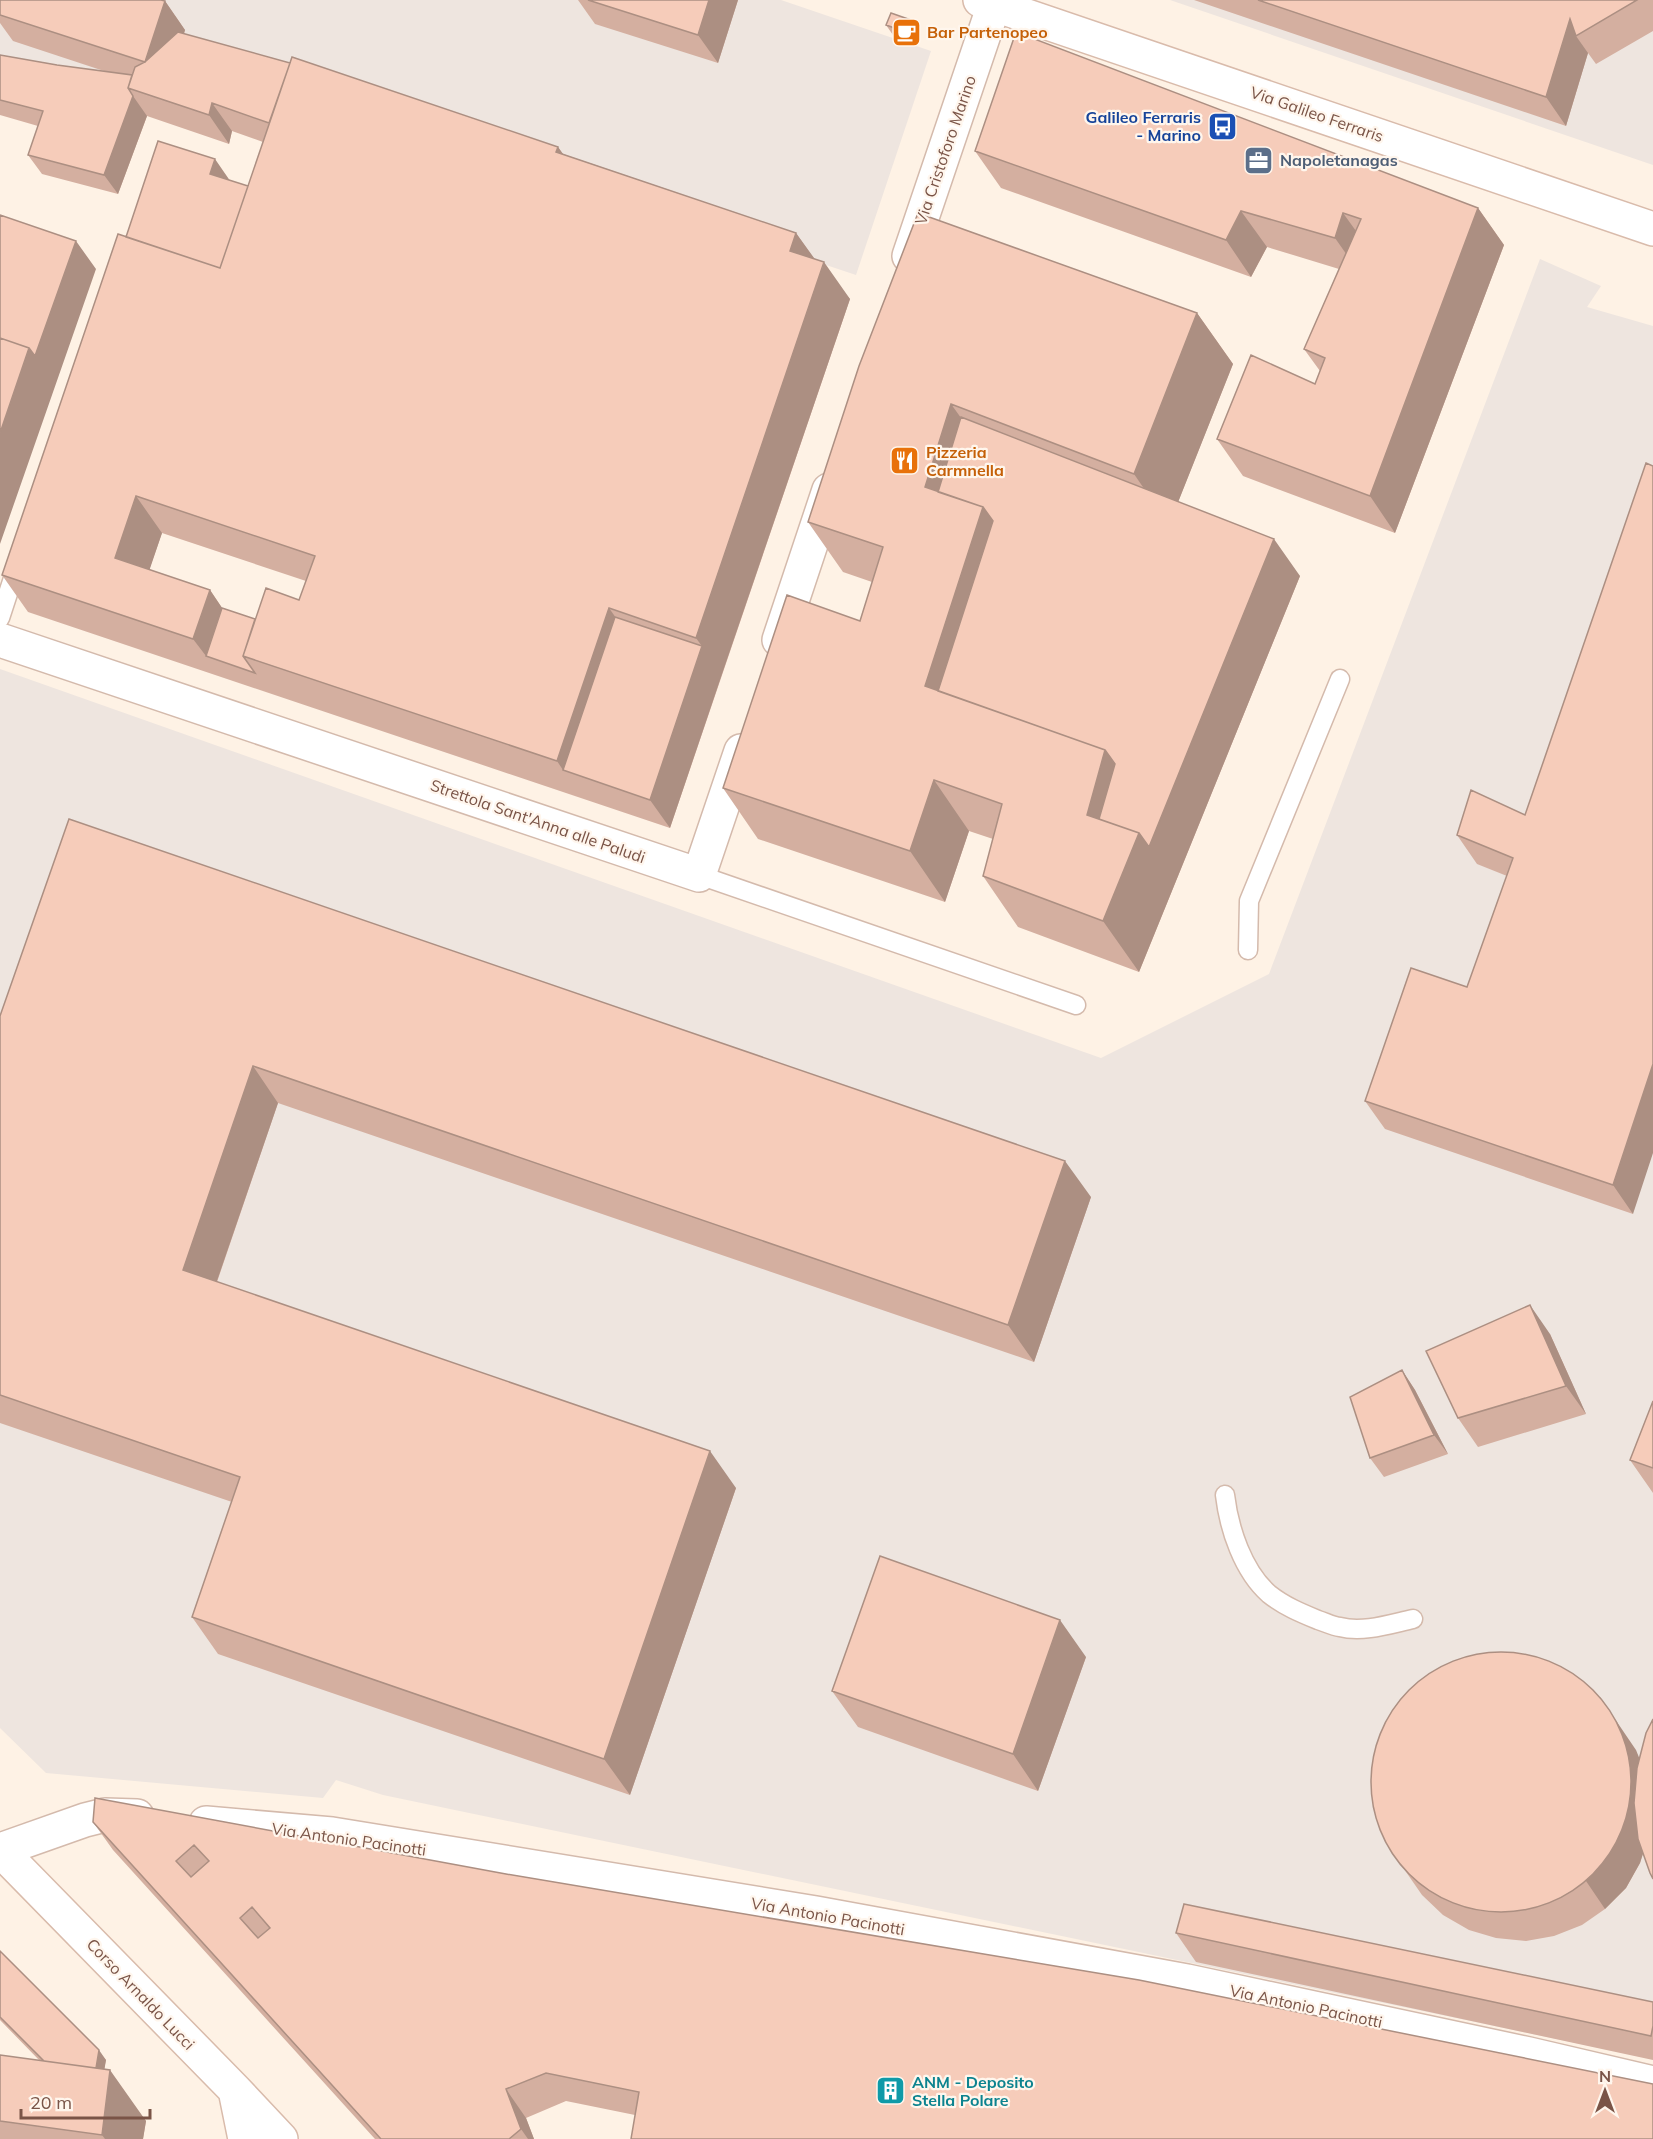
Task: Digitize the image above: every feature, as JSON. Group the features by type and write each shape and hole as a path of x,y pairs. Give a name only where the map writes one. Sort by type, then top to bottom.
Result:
{"street":[{"name":"Via Galileo Ferraris","path":"987,2 1653,229"},
{"name":"Via Cristoforo Marino","path":"900,282 987,2"},
{"path":"771,664 839,462"},
{"name":"Strettola Sant'Anna alle Paludi","path":"0,640 699,875"},
{"path":"699,875 752,720"},
{"name":"Via Antonio Pacinotti","path":"0,1850 105,1815 332,1834 816,1913 1187,1981 1529,2054 1653,2083"},
{"name":"Corso Arnaldo Lucci","path":"0,1850 236,2090 281,2139"},
{"path":"236,2090 245,2139"}],"lane":[{"path":"0,618 23,550"},
{"path":"1248,950 1249,901 1340,679"},
{"name":"Strettola Sant'Anna alle Paludi","path":"699,875 1076,1005"},
{"path":"1225,1495 1228,1520 1242,1554 1268,1593 1288,1607 1341,1628 1374,1628 1413,1619"}],"shaded area":[{"path":"0,0 781,0 931,51 856,275 200,56 149,92 0,65"},
{"path":"1170,0 1653,0 1653,165"},
{"path":"1540,259 1601,286 1587,307 1653,326 1653,2059 383,1795 336,1780 323,1798 46,1773 0,1728 0,669 1101,1058 1269,974"}],"building":[{"path":"0,0 165,1 145,62 0,15"},
{"path":"588,0 709,0 698,35"},
{"path":"1258,0 1637,0 1576,36 1570,19 1546,97"},
{"path":"891,13 911,20 906,32 886,25"},
{"path":"178,32 290,63 269,123 212,103 209,115 128,88 135,67 145,62"},
{"path":"1016,32 1478,208 1370,496 1217,439 1251,355 1315,384 1325,358 1304,349 1361,219 1343,213 1335,238 1241,211 1226,240 975,151"},
{"path":"0,55 132,75 128,88 133,96 104,175 28,155 43,111 0,100"},
{"path":"292,57 558,147 556,152 796,233 790,251 824,262 696,638 609,608 557,761 243,656 266,588 299,600 315,556 136,496 115,558 210,590 193,639 2,575 118,234 220,268"},
{"path":"158,141 215,159 210,174 248,186 220,268 126,237"},
{"path":"918,213 1197,313 1134,474 951,404 925,487 983,507 925,686 1105,750 1087,815 1139,833 1103,921 983,876 1002,804 934,780 910,851 723,788 787,595 860,621 883,547 808,522 859,366"},
{"path":"0,215 76,241 35,356 29,348 0,338"},
{"path":"0,338 29,348 0,433"},
{"path":"961,417 1274,539 1149,847 1139,833 1099,819 1115,764 1105,750 938,691 993,521 983,507 938,492"},
{"path":"1646,463 1653,466 1653,1064 1613,1185 1365,1101 1411,968 1467,987 1513,858 1457,835 1471,790 1525,815"},
{"path":"222,608 255,619 243,656 255,673 206,656"},
{"path":"615,617 702,646 650,800 563,770"},
{"path":"69,819 1065,1161 1008,1325 253,1066 183,1270 710,1451 604,1759 192,1617 240,1477 0,1395 0,1016"},
{"path":"1530,1305 1566,1386 1458,1418 1426,1351"},
{"path":"1402,1370 1434,1435 1370,1458 1350,1397"},
{"path":"1653,1401 1653,1468 1630,1460"},
{"path":"880,1556 1060,1620 1013,1754 832,1691"},
{"path":"1501,1652 1526,1655 1551,1662 1573,1674 1593,1690 1609,1710 1621,1732 1628,1757 1631,1782 1628,1807 1621,1832 1609,1854 1593,1874 1573,1890 1551,1902 1526,1909 1501,1912 1476,1909 1451,1902 1429,1890 1409,1874 1393,1854 1381,1832 1374,1807 1371,1782 1374,1757 1381,1732 1393,1710 1409,1690 1429,1674 1451,1662 1476,1655"},
{"path":"1653,1719 1653,1879 1638,1839 1634,1803 1637,1768 1646,1733"},
{"path":"95,1798 506,1874 1139,1980 1653,2084 1653,2139 631,2139 639,2092 546,2073 506,2089 521,2129 509,2139 381,2139 93,1822","holes":["194,1845 209,1861 191,1877 176,1861","252,1907 270,1928 258,1938 240,1918"]},
{"path":"1184,1904 1653,2002 1651,2036 1176,1933"},
{"path":"0,1951 99,2050 96,2068 44,2061 0,2017"},
{"path":"0,2055 110,2070 102,2135 0,2121"}],"place":[{"name":"Bar Partenopeo","path":"906,32"},
{"name":"Galileo Ferraris - Marino","path":"1222,126"},
{"name":"Napoletanagas","path":"1259,160"},
{"name":"Pizzeria Carmnella","path":"905,461"},
{"name":"ANM - Deposito Stella Polare","path":"891,2091"}]}
